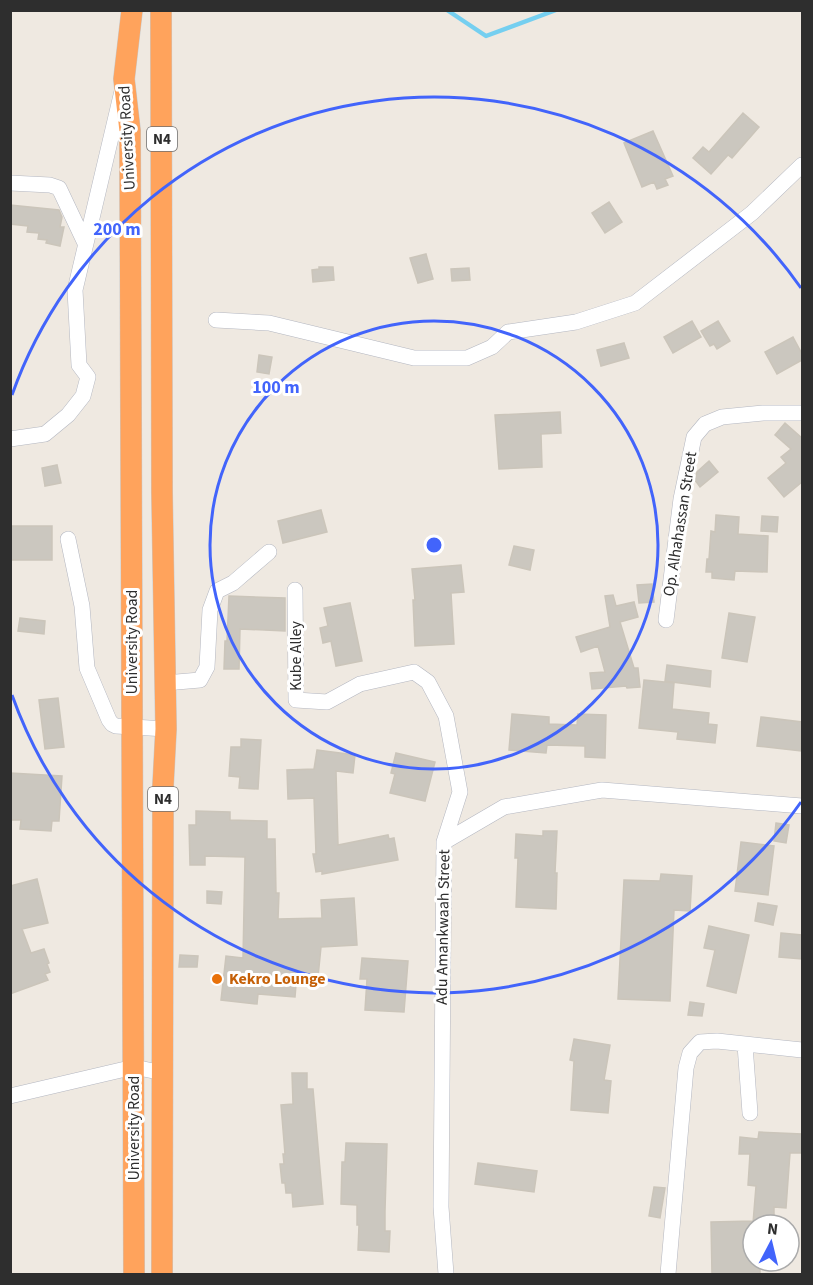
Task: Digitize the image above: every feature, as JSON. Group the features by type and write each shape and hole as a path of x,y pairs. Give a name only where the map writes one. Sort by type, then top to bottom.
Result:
{"highway":[{"name":"University Road","path":"132,10 124,79 130,131 134,1275"},
{"name":"University Road","path":"161,10 162,492 166,729 163,786 162,1275"}],"street":[{"path":"10,439 45,434 68,415 83,396 88,377 79,365 75,290 124,79"},
{"path":"216,320 269,323 414,358 466,358 492,346 508,332 576,322 635,303 752,213 802,165"},
{"path":"10,183 50,185 59,188 85,243"},
{"name":"Op. Alhahassan Street","path":"666,620 681,499 694,437 705,424 722,417 763,413 802,413"},
{"path":"68,539 82,606 87,668 112,724 132,728 166,729"},
{"path":"165,682 201,680 207,667 210,610 217,591 233,583 269,552"},
{"name":"Kube Alley","path":"295,591 296,700 327,702 360,684 414,672 428,682 446,716 460,792 444,842"},
{"name":"Adu Amankwaah Street","path":"446,1275 441,1207 444,842 504,807 602,790 802,806"},
{"path":"668,1275 686,1068 690,1053 700,1042 717,1041 802,1050"},
{"path":"745,1045 750,1113"},
{"path":"10,1096 134,1067 163,1073"}],"building":[{"path":"743,113 759,127 732,158 728,155 711,174 693,158 703,147 709,152"},
{"path":"653,131 673,176 665,179 668,185 657,189 654,182 642,187 624,143"},
{"path":"609,202 622,222 605,233 592,213"},
{"path":"10,205 59,210 62,217 60,227 64,227 60,246 38,239 39,233 27,232 28,226 10,224"},
{"path":"426,254 433,279 418,283 410,258"},
{"path":"319,267 333,267 334,280 313,282 312,270 319,269"},
{"path":"469,268 470,280 452,281 451,269"},
{"path":"692,321 701,337 673,353 664,337"},
{"path":"718,321 730,341 717,349 714,344 710,346 701,331"},
{"path":"793,337 802,354 802,360 777,374 765,352"},
{"path":"624,343 629,358 601,366 597,350"},
{"path":"259,355 272,357 269,374 257,372"},
{"path":"560,412 561,433 541,434 542,467 499,469 495,415"},
{"path":"785,423 802,438 802,482 784,497 768,478 786,463 781,457 791,449 775,435"},
{"path":"709,461 718,472 700,487 695,480 697,472"},
{"path":"57,465 61,483 45,486 42,468"},
{"path":"321,510 327,532 283,543 278,521"},
{"path":"716,515 739,517 738,534 768,536 767,572 735,571 734,580 712,578 712,572 706,572 711,531 715,532"},
{"path":"762,516 778,517 777,532 761,531"},
{"path":"10,526 52,526 52,560 10,560"},
{"path":"514,546 534,550 530,570 509,565"},
{"path":"461,565 464,592 451,593 454,644 415,646 412,569"},
{"path":"652,584 654,602 639,603 637,585"},
{"path":"613,595 616,606 634,602 638,617 620,622 634,668 638,668 640,687 592,689 590,673 605,672 598,646 581,652 576,637 610,627 605,596"},
{"path":"229,596 285,598 285,631 240,629 239,669 224,669"},
{"path":"350,603 362,661 336,666 331,641 323,643 320,628 328,626 324,608"},
{"path":"729,613 755,617 747,662 722,658"},
{"path":"20,618 45,621 44,634 18,631"},
{"path":"667,665 711,671 710,687 665,681"},
{"path":"644,680 674,683 672,709 709,713 708,724 717,725 715,743 677,739 678,732 639,728"},
{"path":"58,698 64,747 45,749 39,700"},
{"path":"512,714 549,717 549,724 577,725 578,714 606,715 605,758 585,757 585,746 547,745 546,753 509,750"},
{"path":"761,717 802,722 801,751 757,746"},
{"path":"241,739 261,740 258,789 239,788 240,777 229,776 231,747 241,747"},
{"path":"317,750 355,755 353,773 336,771 338,845 388,835 389,839 394,838 398,860 322,874 322,871 316,872 313,854 316,854 314,798 288,799 287,770 314,769"},
{"path":"396,753 435,762 425,801 390,793 395,774 391,773"},
{"path":"10,773 62,776 59,821 52,821 51,831 20,829 21,820 10,820"},
{"path":"196,811 230,812 230,820 267,821 267,839 275,839 276,893 279,893 278,919 322,918 321,900 354,898 357,945 321,947 317,987 296,985 295,997 258,994 257,1004 221,1000 226,956 243,958 245,857 205,856 205,865 190,865 189,825 196,825"},
{"path":"776,823 789,825 786,843 774,841"},
{"path":"543,831 557,831 556,909 516,907 518,858 515,858 516,834 543,836"},
{"path":"741,842 774,846 768,895 735,891"},
{"path":"661,874 692,876 690,911 674,910 670,1001 618,999 624,880 660,881"},
{"path":"37,879 48,923 22,929 31,953 44,949 50,972 45,974 48,980 10,994 10,886"},
{"path":"207,891 222,892 221,904 207,903"},
{"path":"758,903 777,906 773,925 755,921"},
{"path":"709,926 749,935 736,993 707,986 715,950 704,948"},
{"path":"781,933 802,935 802,959 779,957"},
{"path":"180,955 198,956 197,967 179,967"},
{"path":"362,958 408,961 404,1012 365,1010 367,979 360,979"},
{"path":"690,1002 704,1004 702,1016 688,1015"},
{"path":"574,1039 610,1045 604,1080 611,1081 608,1113 571,1110 574,1061 570,1060"},
{"path":"292,1073 307,1073 307,1089 313,1089 323,1204 293,1207 292,1193 286,1193 285,1183 282,1183 280,1164 284,1164 283,1154 285,1154 281,1105 293,1104"},
{"path":"759,1132 802,1134 802,1153 790,1153 786,1208 774,1207 774,1213 754,1213 756,1186 748,1185 750,1154 739,1154 740,1137 758,1139"},
{"path":"346,1143 387,1144 385,1231 390,1231 389,1252 358,1250 357,1205 341,1204 342,1162 345,1162"},
{"path":"478,1163 537,1171 534,1192 475,1184"},
{"path":"654,1187 665,1188 660,1218 649,1216"},
{"path":"741,1221 741,1273 760,1273 760,1275 712,1275 711,1222"}],"waterway":[{"path":"447,10 486,36 556,10"}],"place":[{"name":"Kekro Lounge","path":"217,979"}]}
